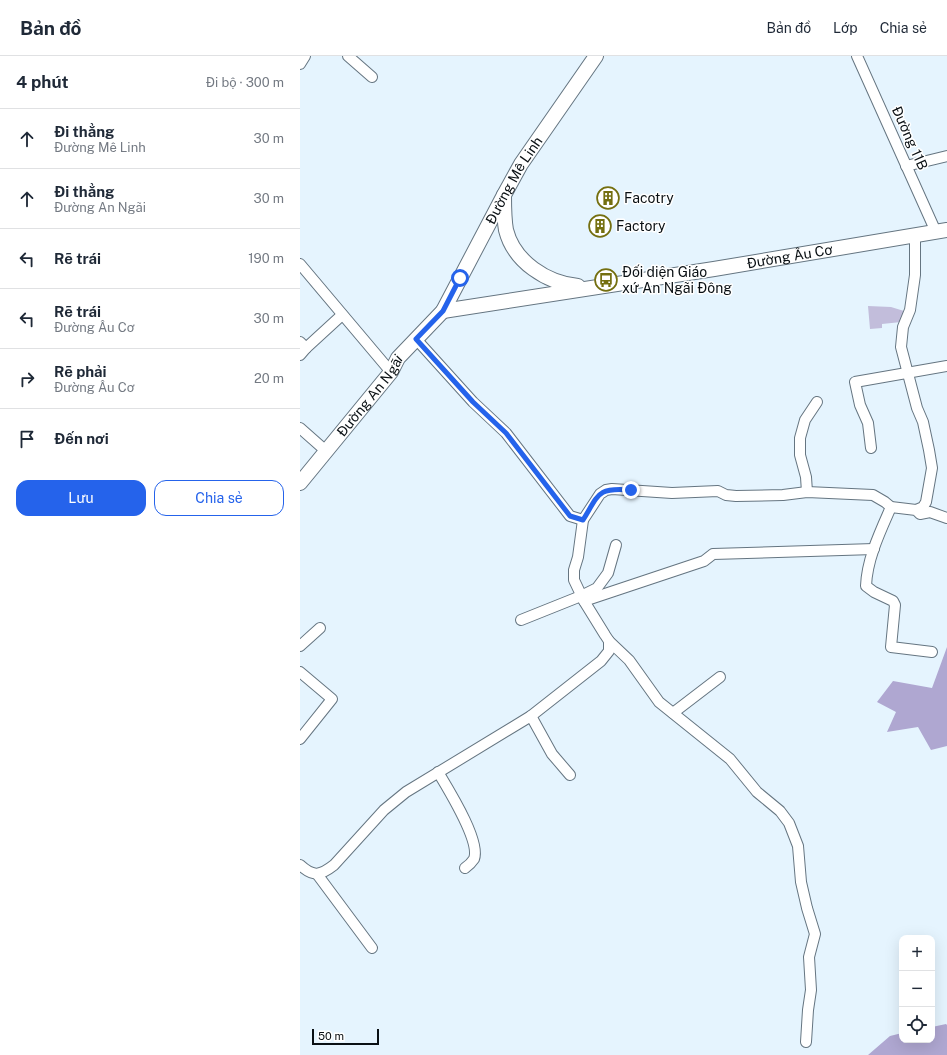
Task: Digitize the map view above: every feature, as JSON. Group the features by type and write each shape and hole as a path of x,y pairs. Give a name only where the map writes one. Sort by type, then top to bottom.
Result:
{"main road":[{"name":"Đường Mê Linh","path":"443,311 521,164 596,56"},
{"path":"504,195 507,231 511,241 521,257 534,269 549,279 565,285 591,288"},
{"name":"Đường Âu Cơ","path":"443,311 942,231"},
{"name":"Đường An Ngãi","path":"300,483 392,372 398,358 443,311"}],"street":[{"path":"300,64 304,56"},
{"path":"348,56 372,77"},
{"name":"Đường 11B","path":"857,56 906,166 942,231"},
{"path":"906,166 947,156"},
{"path":"806,1042 811,990 809,957 815,934 801,882 798,846 789,824 782,814 757,792 730,759 659,702 629,660 609,641 574,580 574,570 578,557 583,520 600,494 606,490 612,489 672,493 718,491 726,495 736,496 783,495 807,492 873,495 891,507 916,510 923,507 926,502 932,468 923,422 917,408 901,348 903,327 910,310 915,275 915,235"},
{"path":"300,264 392,372"},
{"path":"302,348 342,315"},
{"path":"416,339 473,402 506,433 570,516 583,520"},
{"path":"872,448 868,423 860,405 855,382 947,366"},
{"path":"807,492 806,477 800,455 800,438 805,420 816,402"},
{"path":"300,428 326,451"},
{"path":"891,507 874,549 866,576 866,586 874,592 893,601 895,605 891,647 932,652"},
{"path":"916,510 920,514 930,512 947,518"},
{"path":"583,598 598,588 608,572 616,545"},
{"path":"521,620 583,598 704,561 713,554 874,549"},
{"path":"300,646 320,628"},
{"path":"300,865 310,872 317,874 324,872 334,865 390,806 406,792 531,716 601,661 609,651 609,641"},
{"path":"300,672 332,699 300,739"},
{"path":"673,713 720,678"},
{"path":"531,716 552,754 570,775"},
{"path":"438,772 465,821 472,840 475,853 474,859 465,868"},
{"path":"317,874 372,948"}],"shaded area":[{"path":"868,306 891,307 904,311 901,322 882,324 882,328 870,329"},
{"path":"947,647 947,746 931,750 918,727 887,732 896,712 877,702 893,681 932,688"},
{"path":"947,1025 947,1055 868,1055 890,1036 899,1034 899,1043 935,1043 935,1026"}],"place":[{"name":"Facotry","path":"608,198"},
{"name":"Factory","path":"600,226"},
{"name":"Đối diện Giáo xứ An Ngãi Đông","path":"606,280"}],"route":[{"path":"460,278 443,311 416,339 473,402 506,433 570,516 583,520 600,494 606,490 631,490"}]}
